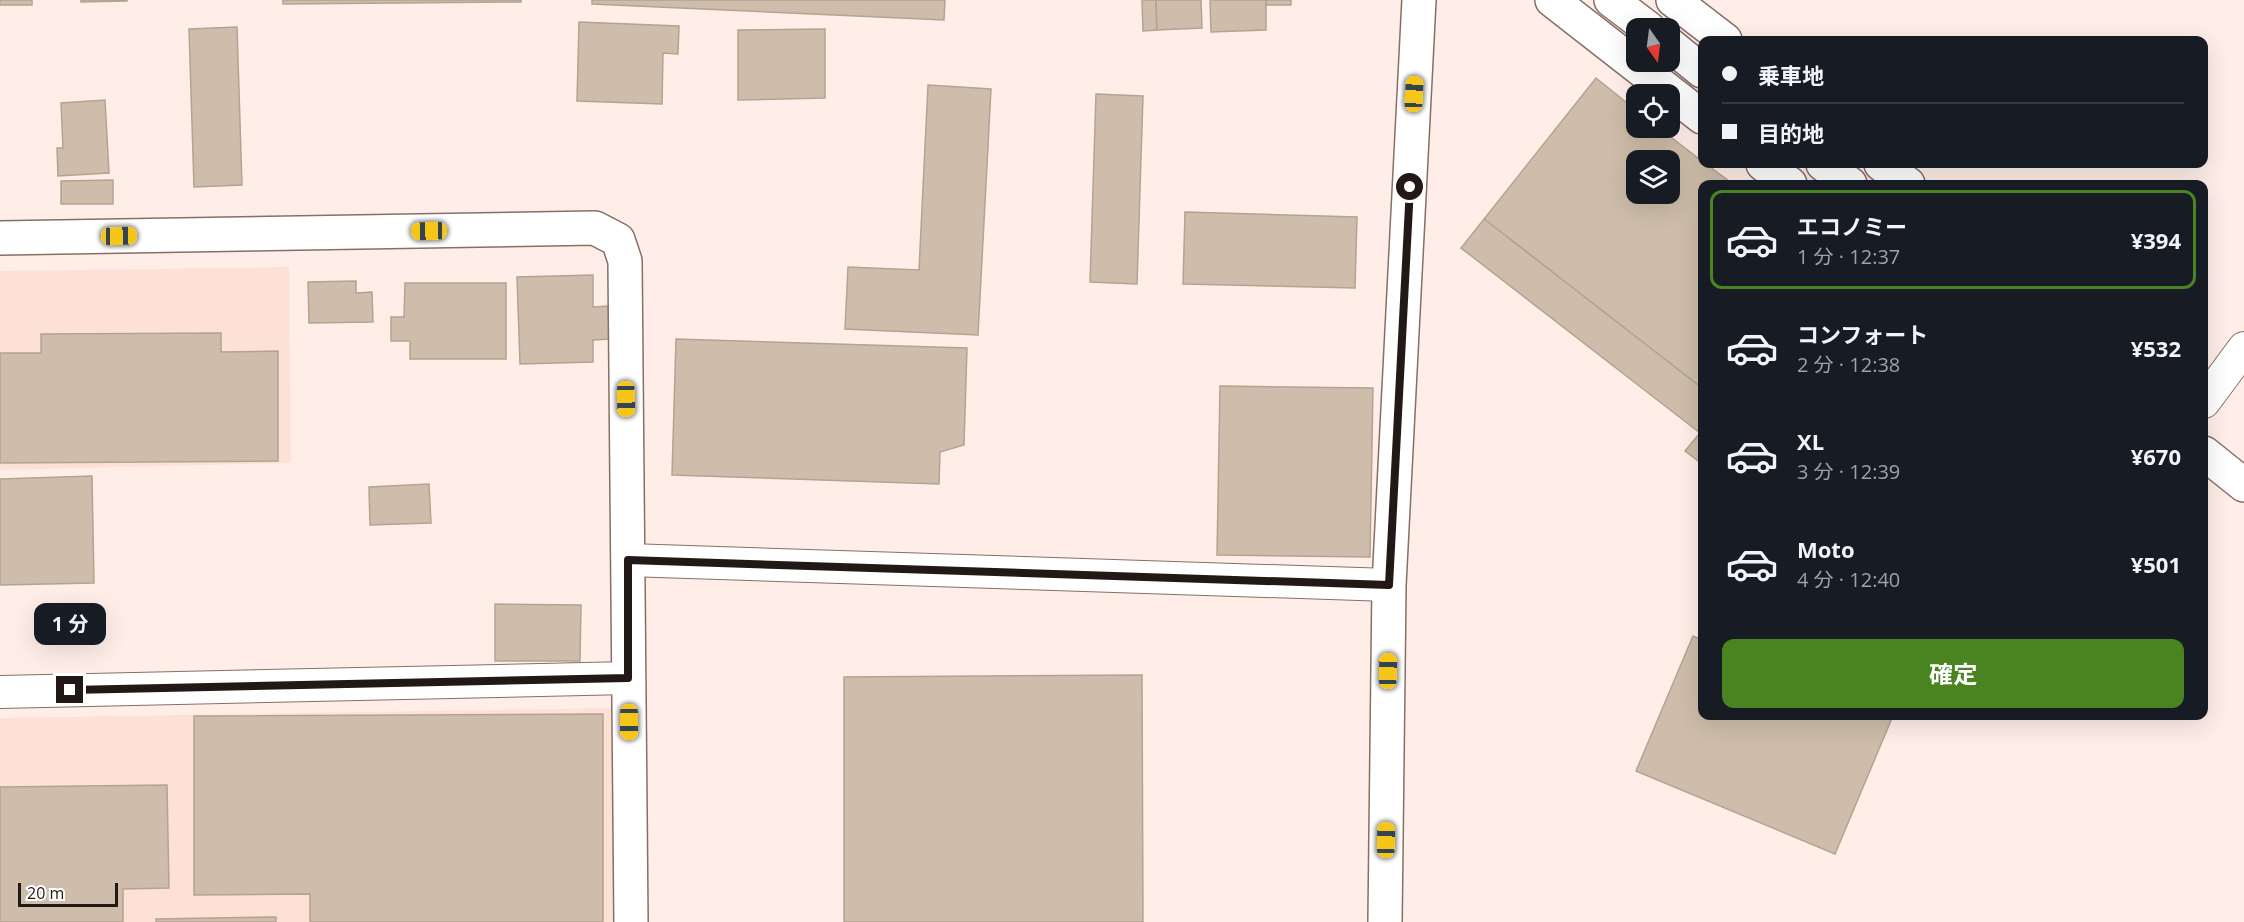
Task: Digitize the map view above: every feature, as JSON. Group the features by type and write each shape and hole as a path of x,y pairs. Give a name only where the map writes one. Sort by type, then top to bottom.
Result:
{"street":[{"path":"1385,922 1389,585 1419,0"},
{"path":"1551,0 1698,114"},
{"path":"1611,0 1635,18"},
{"path":"1673,0 1720,36"},
{"path":"1680,53 1698,68"},
{"path":"1768,168 1785,180"},
{"path":"1828,168 1844,180"},
{"path":"1886,168 1903,180"},
{"path":"0,238 595,228 618,240 625,261 630,922"},
{"path":"2208,397 2244,348"},
{"path":"2208,456 2244,485"},
{"path":"628,560 1389,585"},
{"path":"0,692 628,678"}],"shaded area":[{"path":"289,267 291,463 0,470 0,271"},
{"path":"612,708 618,922 0,922 0,718"}],"building":[{"path":"0,0 32,0 32,5 0,5"},
{"path":"81,0 127,0 127,1 81,2"},
{"path":"283,0 521,0 521,2 283,4"},
{"path":"592,0 945,0 944,20 592,4"},
{"path":"1142,0 1156,0 1157,30 1143,31"},
{"path":"1156,0 1201,0 1202,28 1157,30"},
{"path":"1210,0 1266,0 1266,30 1211,32"},
{"path":"1266,0 1291,0 1291,5 1266,5"},
{"path":"579,22 679,26 678,54 663,53 662,104 577,101"},
{"path":"237,27 242,185 194,187 189,29"},
{"path":"825,29 825,98 738,100 738,30"},
{"path":"1596,78 1626,102 1626,138 1672,138 1698,158 1698,168 1711,168 1728,180 1698,180 1698,385 1484,219"},
{"path":"928,85 991,89 978,335 845,329 848,267 919,270"},
{"path":"1096,94 1143,96 1137,284 1090,282"},
{"path":"105,100 109,173 58,176 57,148 63,148 61,103"},
{"path":"113,180 113,204 61,204 61,181"},
{"path":"1185,212 1357,217 1355,288 1183,284"},
{"path":"1484,219 1698,385 1698,431 1461,248"},
{"path":"593,275 593,307 608,306 610,339 593,340 593,362 520,364 517,277"},
{"path":"356,281 356,293 372,292 373,322 309,323 308,282"},
{"path":"405,283 506,283 506,359 410,359 410,341 391,341 391,317 404,317"},
{"path":"221,333 221,352 278,351 278,461 0,463 0,353 41,353 41,334"},
{"path":"676,339 967,348 964,445 940,452 939,484 672,475"},
{"path":"1220,386 1373,388 1370,557 1217,555"},
{"path":"1698,435 1698,461 1685,451"},
{"path":"92,476 94,583 0,585 0,479"},
{"path":"429,484 431,523 370,525 369,487"},
{"path":"495,604 581,605 580,661 495,661"},
{"path":"1693,636 1698,638 1698,720 1891,720 1835,854 1636,771"},
{"path":"1142,675 1143,922 844,922 844,677"},
{"path":"603,714 603,922 310,922 310,894 194,895 194,716"},
{"path":"167,785 169,888 123,889 123,922 0,922 0,787"},
{"path":"276,917 276,922 156,922 156,919"}],"route":[{"path":"70,690 628,678 628,560 1389,585 1410,187"}]}
